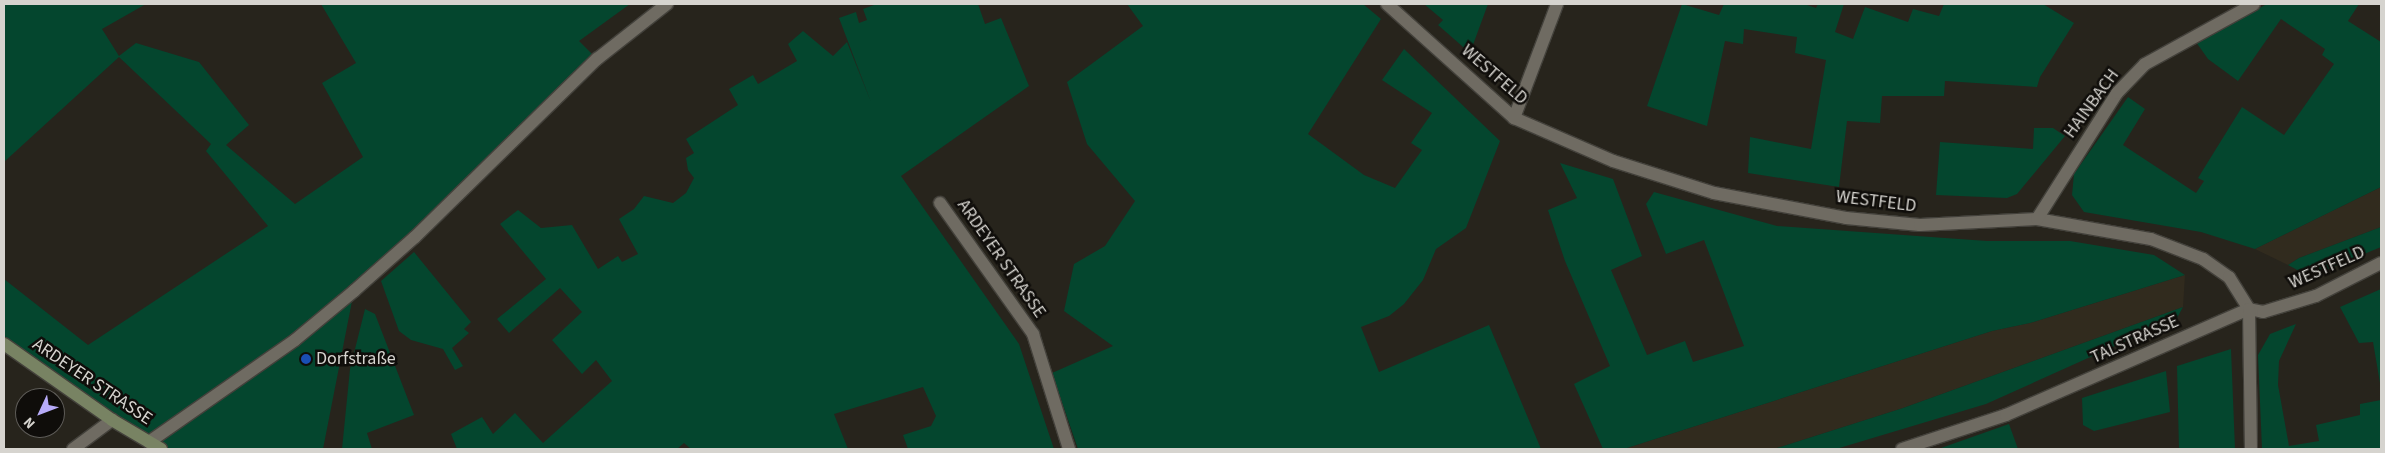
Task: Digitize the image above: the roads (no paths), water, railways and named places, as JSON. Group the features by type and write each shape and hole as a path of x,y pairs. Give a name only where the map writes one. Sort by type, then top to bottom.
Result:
{"main road":[{"name":"ARDEYER STRASSE","path":"4,344 112,420 161,449"}],"street":[{"path":"149,442 295,340 354,291 415,237 597,59 667,4"},
{"name":"WESTFELD","path":"1387,4 1514,118 1613,161 1714,193 1846,218 1920,226 2037,218 2151,238 2203,259 2229,277 2250,309 2262,312 2316,296 2381,263"},
{"path":"1514,118 1557,4"},
{"name":"HAINBACH","path":"2037,218 2118,93 2145,64 2252,4"},
{"name":"ARDEYER STRASSE","path":"940,203 1033,334 1069,449"},
{"path":"2250,309 2251,449"},
{"name":"TALSTRASSE","path":"1902,449 2006,415 2250,309"},
{"path":"72,449 112,420"}],"place":[{"name":"Dorfstraße","path":"306,359"}]}
